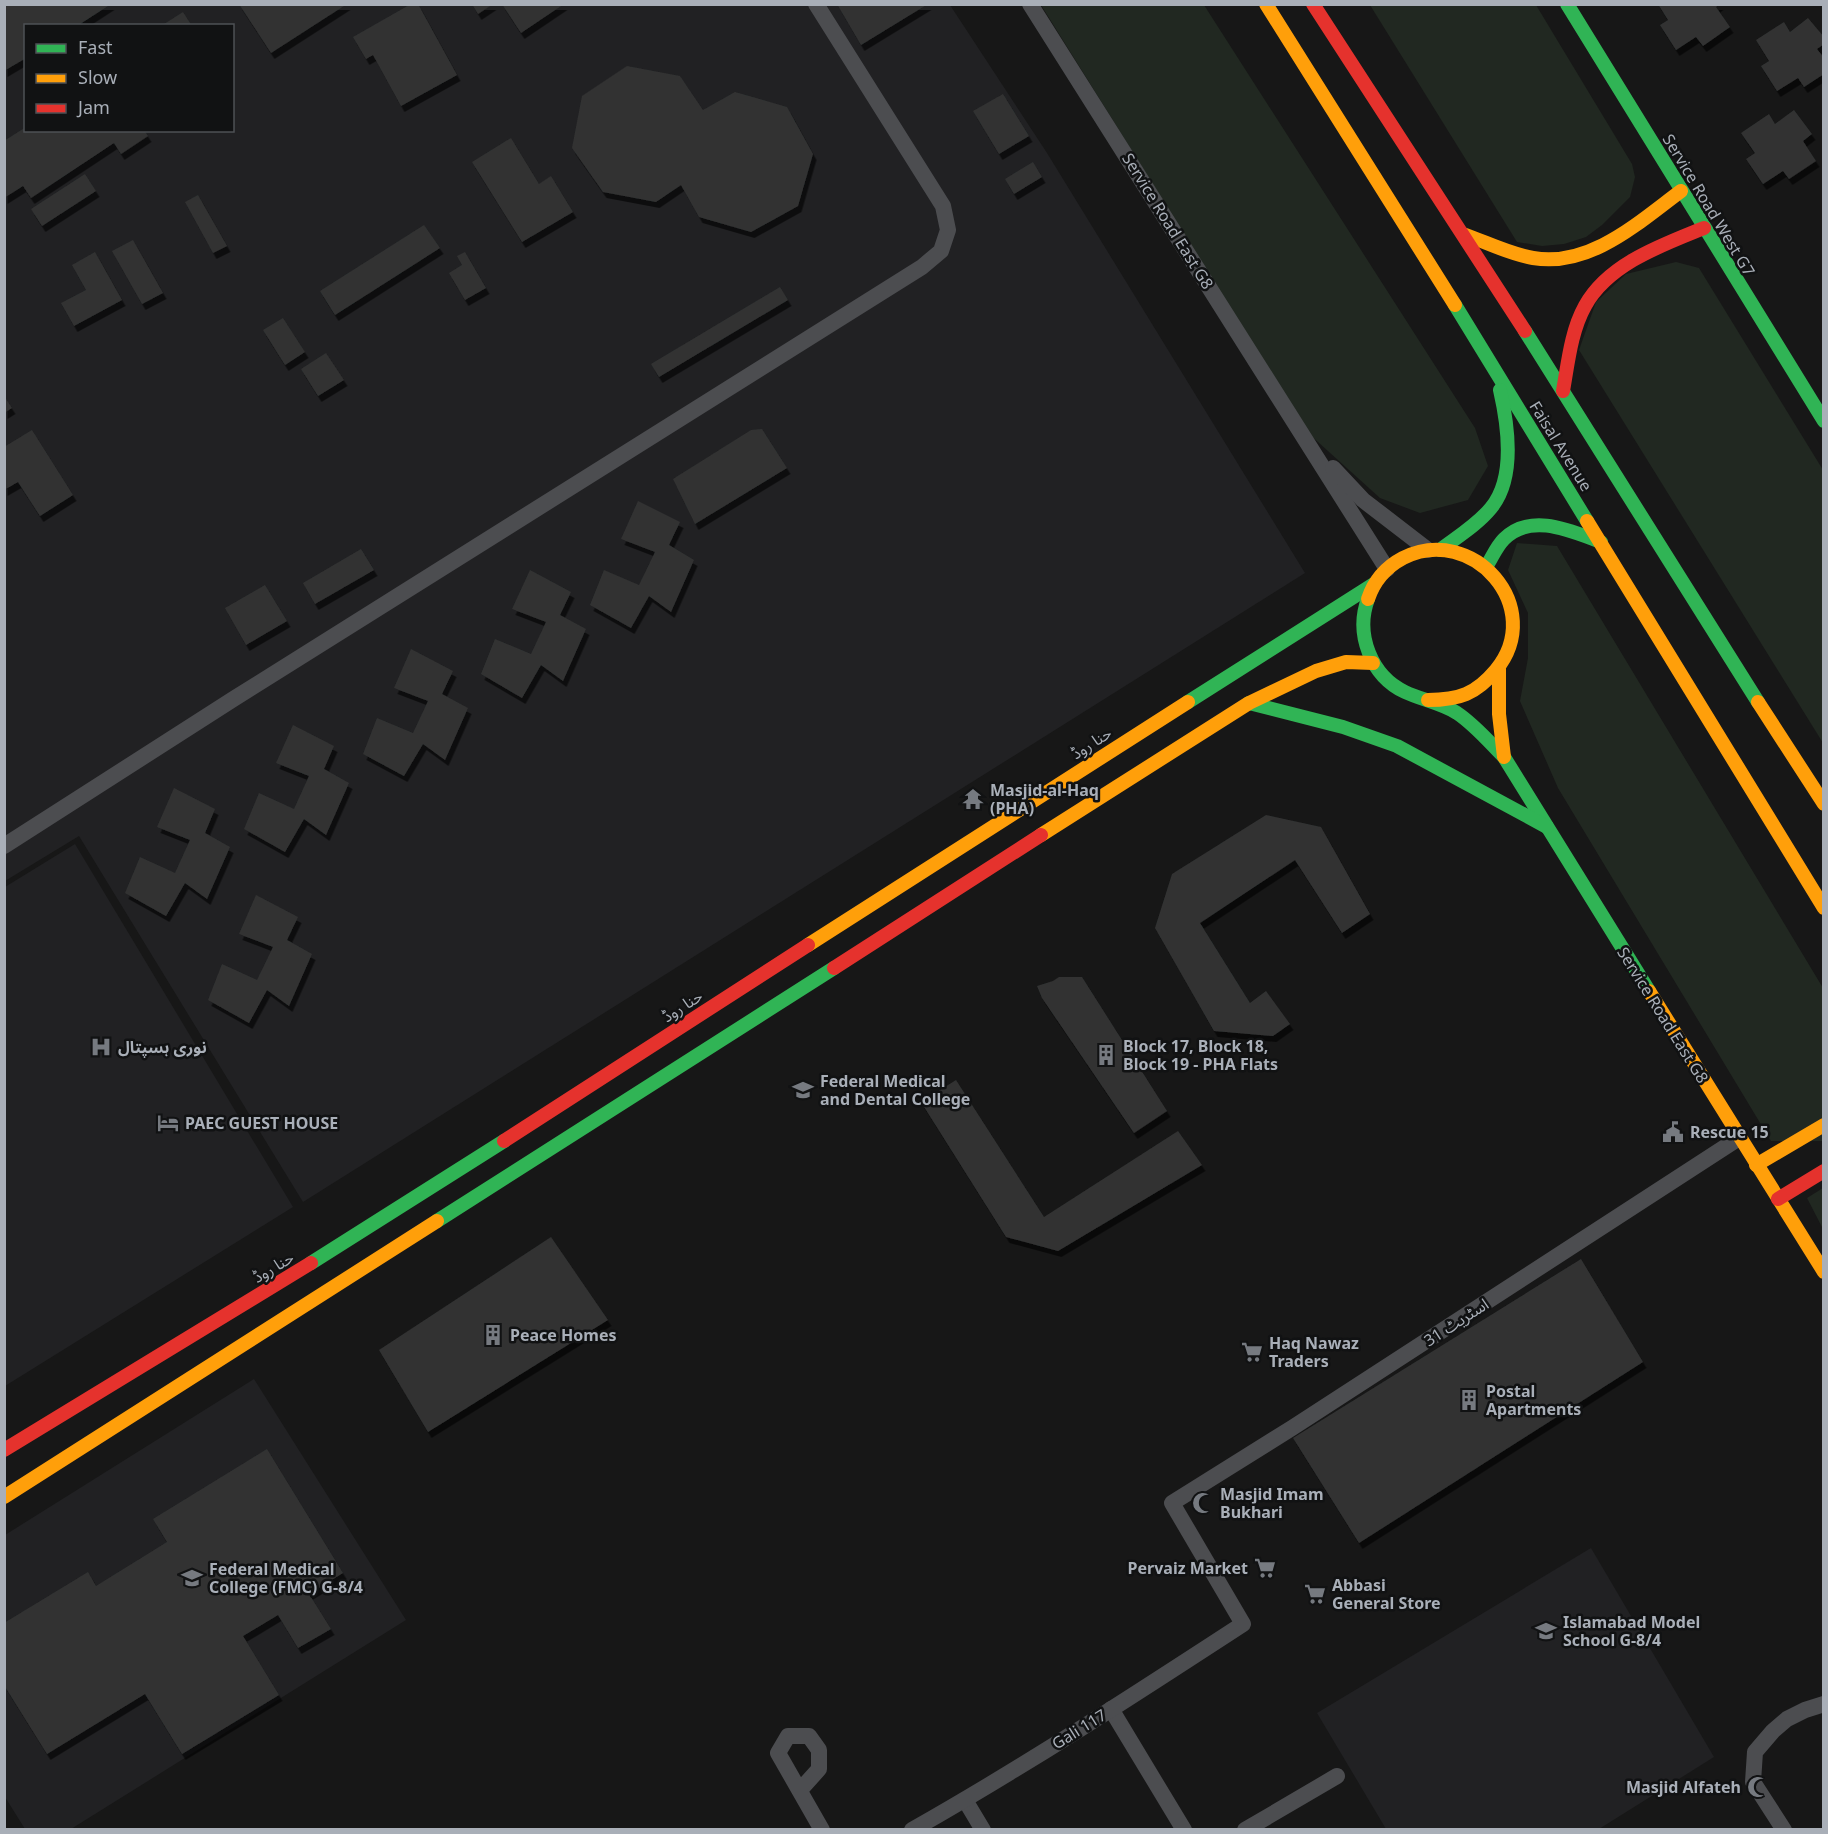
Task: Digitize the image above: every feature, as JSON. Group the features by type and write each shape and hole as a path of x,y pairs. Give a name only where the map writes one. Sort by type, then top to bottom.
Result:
{"street":[{"path":"4,846 235,698 922,267 941,251 948,230 943,206 816,4"},
{"name":"Service Road East G8","path":"1030,4 1387,569"},
{"name":"Faisal Avenue","path":"1266,4 1495,370 1824,908"},
{"name":"Faisal Avenue","path":"1313,4 1563,391 1824,804"},
{"name":"Service Road West G7","path":"1567,4 1824,421"},
{"path":"1462,234 1534,258 1555,260 1580,255 1600,247 1681,191"},
{"path":"1563,391 1574,334 1586,303 1605,280 1647,254 1704,228"},
{"path":"1434,550 1476,522 1493,507 1502,487 1509,457 1508,432 1495,370"},
{"name":"Service Road East G8","path":"1305,438 1363,500 1434,550"},
{"path":"1486,567 1504,540 1519,528 1533,525 1552,526 1601,542"},
{"path":"1428,700 1446,700 1463,696 1482,685 1499,669 1507,657 1511,644 1513,616 1504,589 1486,567 1464,554 1434,550 1413,554 1387,569 1374,584 1364,609 1363,637 1372,663 1383,677 1396,688 1412,696 1428,700 1461,715 1504,757"},
{"name":"حنا روڈ","path":"4,1497 693,1038 1107,753 1374,584"},
{"name":"حنا روڈ","path":"4,1450 366,1229 693,1038 1249,704 1316,671 1346,662 1372,663"},
{"path":"1499,669 1499,714 1504,757"},
{"path":"1249,704 1343,727 1397,746 1548,828"},
{"name":"Service Road East G8","path":"1504,757 1756,1166 1824,1272"},
{"path":"1756,1166 1824,1125"},
{"name":"اسٹریٹ 31","path":"1243,1624 1172,1503 1292,1428 1739,1138"},
{"path":"1778,1199 1824,1171"},
{"name":"Gali 117","path":"912,1830 965,1800 1243,1624"},
{"path":"1784,1830 1753,1782 1755,1752 1787,1719 1824,1704"},
{"path":"1111,1709 1184,1830"},
{"path":"802,1788 819,1769 819,1750 809,1736 788,1736 778,1753 822,1830"},
{"path":"1245,1830 1337,1776"},
{"path":"965,1800 983,1830"}],"shaded area":[{"path":"5,5 950,5 1047,153 1305,573 303,1202 79,836 5,881"},
{"path":"1041,5 1204,5 1475,428 1488,466 1468,500 1420,513 1380,498 1308,433"},
{"path":"1370,5 1536,5 1632,164 1635,177 1630,197 1602,225 1586,237 1564,244 1542,246 1517,242"},
{"path":"1676,262 1699,268 1823,470 1823,743 1579,350 1596,302 1626,274"},
{"path":"1517,543 1557,546 1823,988 1823,1141 1771,1141 1558,788 1520,701 1528,658 1528,613 1508,570"},
{"name":"نوری ہسپتال","path":"75,844 293,1207 5,1386 5,887"},
{"path":"1823,1188 1823,1229 1807,1198"},
{"name":"Federal Medical College (FMC) G-8/4","path":"254,1379 406,1620 71,1829 25,1829 5,1797 5,1535"},
{"name":"Islamabad Model School G-8/4","path":"1591,1548 1714,1757 1599,1829 1386,1829 1317,1713"}],"building":[{"path":"4,4 111,4 80,24 24,24 24,59 4,71"},
{"path":"239,4 347,4 271,53"},
{"path":"411,4 418,4 457,75 401,106 373,55 366,59 353,37"},
{"path":"472,4 493,4 478,14"},
{"path":"502,4 564,4 521,33"},
{"path":"837,4 928,4 861,45"},
{"path":"1658,4 1720,4 1716,7 1730,27 1703,46 1696,37 1676,50 1660,25 1668,20"},
{"path":"183,12 191,24 164,24"},
{"path":"1808,18 1824,37 1824,44 1817,49 1824,58 1824,74 1804,87 1798,78 1777,91 1761,66 1769,61 1756,40 1784,22 1790,32"},
{"path":"627,66 680,76 703,110 735,92 787,107 813,154 798,206 751,232 699,217 681,185 656,202 603,192 572,148 582,96"},
{"path":"1003,94 1029,136 999,154 973,111"},
{"path":"1794,110 1812,134 1803,141 1816,161 1789,179 1783,171 1763,184 1746,159 1755,153 1741,133 1769,114 1775,124"},
{"path":"24,128 24,132 145,132 148,136 121,154 114,143 31,198 23,186 4,198 4,141"},
{"path":"511,138 539,184 551,176 573,212 522,242 472,162"},
{"path":"1033,162 1042,177 1014,194 1005,179"},
{"path":"85,174 96,191 42,226 31,209"},
{"path":"198,195 227,246 213,253 185,202"},
{"path":"424,225 440,248 335,315 320,291"},
{"path":"133,240 163,293 142,304 112,251"},
{"path":"95,252 122,300 74,326 61,303 86,290 72,265"},
{"path":"465,252 486,288 465,300 449,273 462,265 457,256"},
{"path":"780,287 788,300 659,377 651,364"},
{"path":"283,318 305,352 285,365 263,330"},
{"path":"326,353 344,380 318,396 301,369"},
{"path":"4,396 12,408 4,413"},
{"path":"762,429 787,468 695,524 673,479 751,430"},
{"path":"32,430 73,495 40,516 18,482 4,490 4,447"},
{"path":"638,501 680,522 669,545 694,560 671,612 649,596 631,628 590,605 604,570 639,585 655,552 621,539"},
{"path":"361,549 374,570 315,604 303,583"},
{"path":"530,570 571,592 560,615 586,629 563,681 541,665 522,698 481,674 495,639 531,654 546,622 512,609"},
{"path":"265,585 287,621 246,645 225,608"},
{"path":"411,649 453,671 442,694 468,708 445,760 423,744 404,776 363,754 377,718 413,733 428,701 394,688"},
{"path":"293,725 334,746 324,769 349,783 326,835 304,819 285,852 244,829 259,793 294,809 309,776 276,763"},
{"path":"174,788 215,809 205,833 230,847 207,899 185,883 166,916 125,893 140,857 175,873 190,840 157,827"},
{"path":"1266,815 1321,827 1370,914 1342,933 1295,860 1200,923 1250,1003 1266,991 1290,1024 1273,1036 1214,1031 1155,928 1172,874"},
{"path":"256,895 298,917 287,940 312,954 289,1006 267,990 249,1023 208,1000 222,964 257,980 273,947 239,934"},
{"name":"Block 17, Block 18, Block 19 - PHA Flats","path":"1059,977 1082,977 1167,1111 1134,1133 1042,998 1037,986"},
{"path":"956,1080 1044,1217 1178,1131 1202,1165 1058,1251 1006,1237 921,1102"},
{"name":"Peace Homes","path":"551,1237 608,1320 428,1432 379,1350"},
{"name":"Postal Apartments","path":"1581,1259 1643,1362 1359,1543 1293,1438"},
{"name":"Federal Medical College (FMC) G-8/4","path":"267,1449 343,1573 309,1594 331,1629 298,1648 278,1615 243,1636 279,1695 182,1754 145,1694 47,1754 4,1685 4,1623 88,1572 96,1586 167,1542 153,1519"}],"traffic: fast":[{"path":"1567,4 1824,421"},
{"path":"1455,305 1587,521"},
{"path":"1525,331 1758,702"},
{"path":"1440,550 1480,520 1499,496 1504,482 1508,451 1500,390"},
{"path":"1486,567 1504,539 1526,527 1551,526 1601,542"},
{"path":"1188,702 1374,584"},
{"path":"1368,599 1364,612 1365,640 1375,665 1393,685 1457,713 1476,728 1504,757 1649,991"},
{"path":"1249,703 1343,727 1397,746 1547,827"},
{"path":"437,1221 834,968"},
{"path":"311,1263 504,1141"}],"traffic: slow":[{"path":"1266,4 1455,305"},
{"path":"1463,234 1506,251 1533,258 1554,259 1574,256 1613,240 1681,191"},
{"path":"1587,521 1824,908"},
{"path":"1368,599 1377,580 1391,566 1403,558 1429,550 1454,552 1477,562 1495,578 1507,598 1513,621 1510,646 1496,670 1481,685 1466,694 1449,699 1428,700"},
{"path":"1041,835 1249,703 1316,671 1346,662 1373,663"},
{"path":"1499,669 1499,714 1504,757"},
{"path":"808,945 1188,702"},
{"path":"1758,702 1824,804"},
{"path":"1649,991 1824,1272"},
{"path":"1756,1165 1824,1125"},
{"path":"4,1497 437,1221"}],"traffic: jam":[{"path":"1313,4 1525,331"},
{"path":"1563,391 1576,326 1595,291 1607,278 1637,258 1704,228"},
{"path":"834,968 1041,835"},
{"path":"504,1141 808,945"},
{"path":"1778,1199 1824,1171"},
{"path":"4,1450 311,1263"}],"place":[{"name":"Masjid-al-Haq (PHA)","path":"973,799"},
{"name":"نوری ہسپتال","path":"101,1047"},
{"name":"Block 17, Block 18, Block 19 - PHA Flats","path":"1106,1055"},
{"name":"Federal Medical and Dental College","path":"803,1090"},
{"name":"PAEC GUEST HOUSE","path":"168,1123"},
{"name":"Rescue 15","path":"1673,1132"},
{"name":"Peace Homes","path":"493,1335"},
{"name":"Haq Nawaz Traders","path":"1252,1352"},
{"name":"Postal Apartments","path":"1469,1400"},
{"name":"Masjid Imam Bukhari","path":"1203,1503"},
{"name":"Pervaiz Market","path":"1265,1568"},
{"name":"Federal Medical College (FMC) G-8/4","path":"192,1578"},
{"name":"Abbasi General Store","path":"1315,1594"},
{"name":"Islamabad Model School G-8/4","path":"1546,1631"},
{"name":"Masjid Alfateh","path":"1758,1787"}]}
